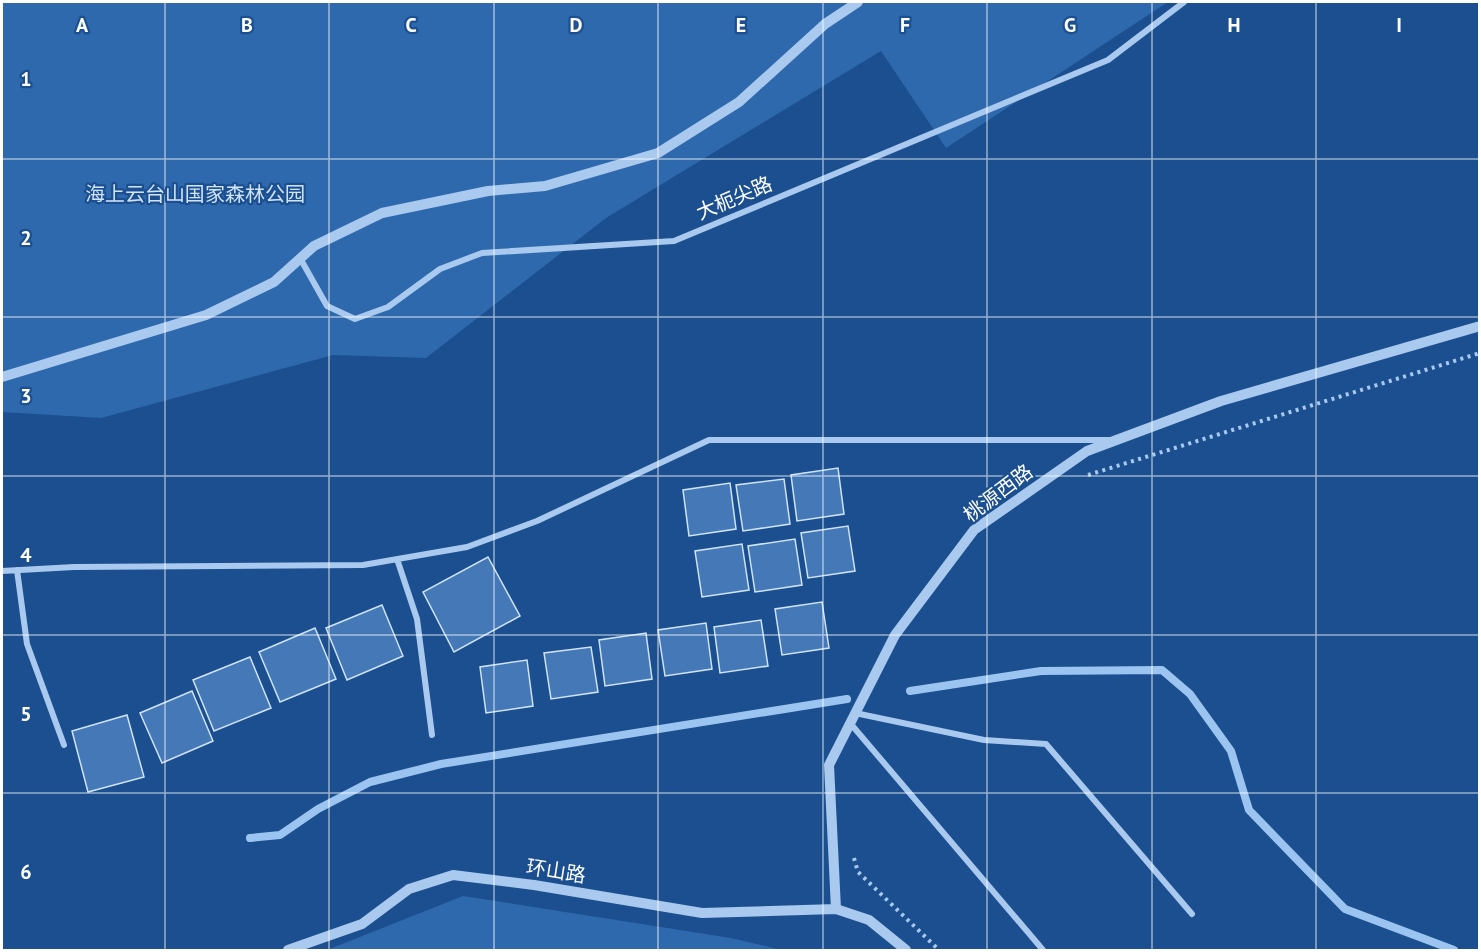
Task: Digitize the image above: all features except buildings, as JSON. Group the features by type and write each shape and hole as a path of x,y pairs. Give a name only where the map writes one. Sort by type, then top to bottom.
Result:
{"street":[{"path":"2,377 206,315 274,282 314,246 382,213 488,191 545,186 658,153 738,102 825,24 858,2"},
{"name":"大枙尖路","path":"300,258 327,306 355,319 388,307 440,269 482,253 674,241 1108,60 1184,2"},
{"name":"桃源西路","path":"836,909 829,765 895,635 974,530 1087,451 1221,402 1479,326"},
{"path":"2,571 363,565 467,547 537,521 709,440 1115,441"},
{"path":"397,559 417,619 432,735"},
{"path":"17,570 27,644 64,745"},
{"path":"853,718 984,740 1046,744 1192,914"},
{"path":"853,718 1043,951"},
{"name":"环山路","path":"288,951 362,924 409,890 453,875 534,885 702,913 836,909"},
{"path":"836,909 869,920 906,951"}],"path":[{"path":"1078,478 1479,353"},
{"path":"851,850 858,872 939,951"}],"green space":[{"name":"海上云台山国家森林公园","path":"2,2 1168,2 946,148 881,51 606,218 426,358 333,355 101,418 2,412"},
{"path":"463,896 731,938 782,950 327,950"}],"waterway":[{"path":"910,691 1041,671 1162,670 1190,694 1231,751 1249,810 1345,909 1454,950"},
{"path":"250,838 280,835 318,809 370,782 441,764 847,699"}]}
